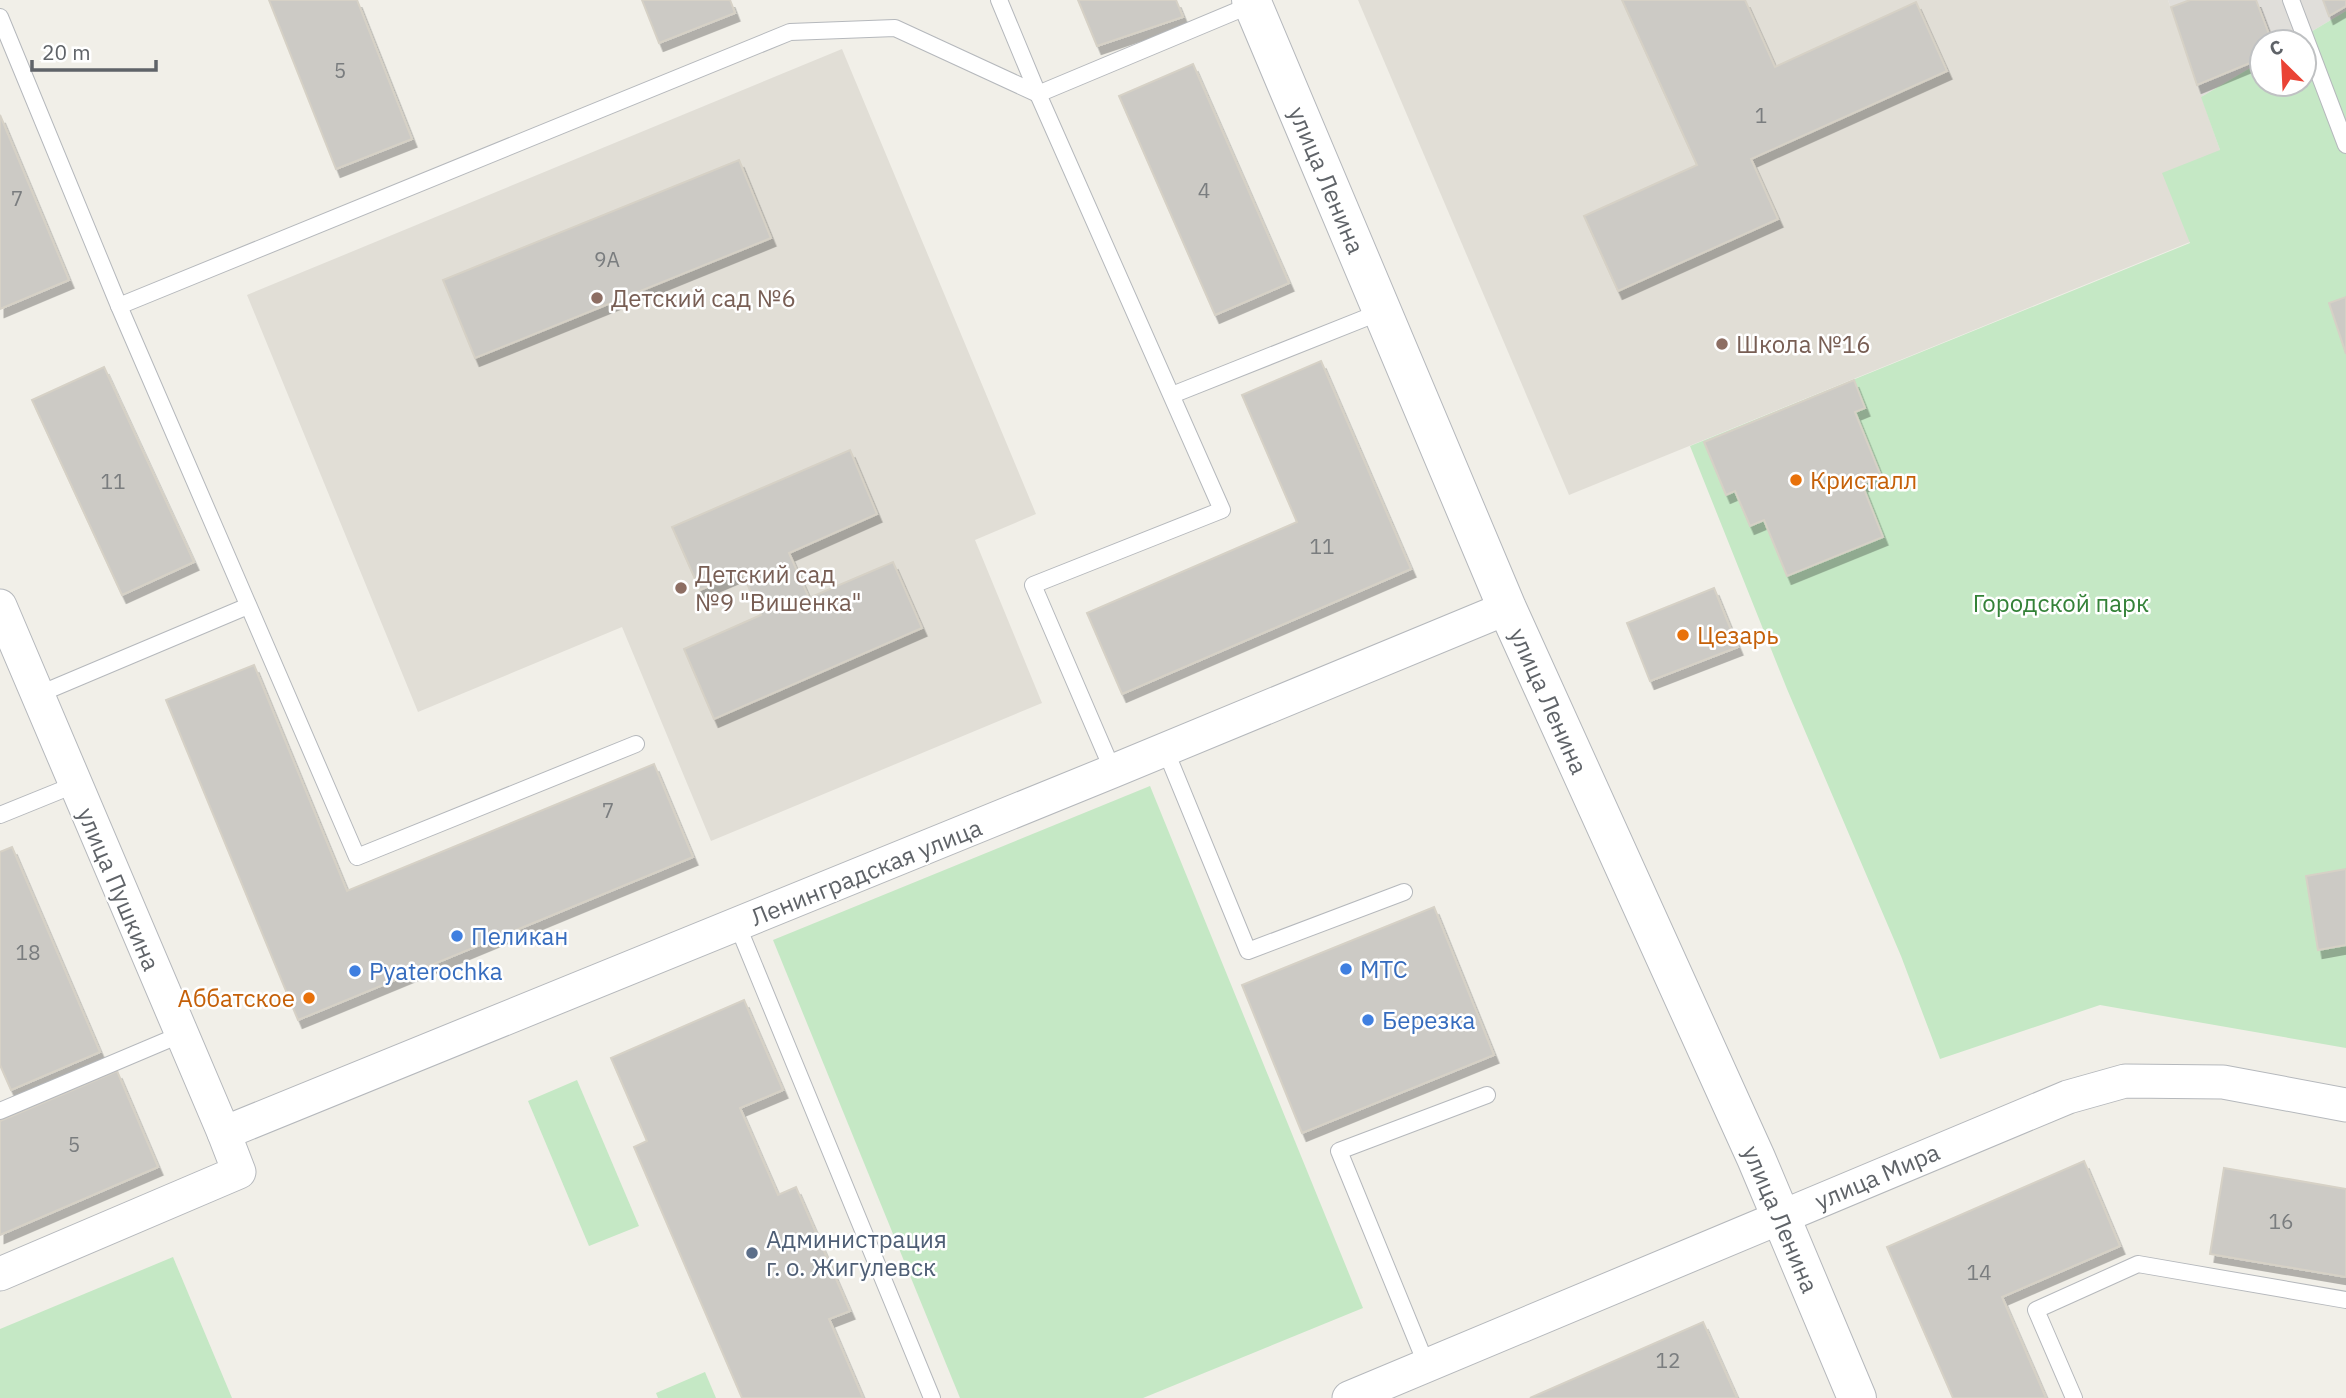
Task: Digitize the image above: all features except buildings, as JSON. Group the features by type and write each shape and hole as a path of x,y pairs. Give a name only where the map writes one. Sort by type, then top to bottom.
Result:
{"street":[{"name":"улица Ленина","path":"1252,2 1507,608 1756,1158 1857,1398"},
{"name":"улица Пушкина","path":"0,606 239,1172 0,1274"},
{"name":"Ленинградская улица","path":"224,1133 1507,608"},
{"name":"улица Мира","path":"1349,1398 2068,1097 2125,1081 2223,1083 2346,1105"}],"lane":[{"path":"999,0 1222,509 1033,585 1113,771"},
{"path":"2291,0 2346,145"},
{"path":"119,306 790,32 895,29 1038,94 1252,2"},
{"path":"0,19 119,306 357,857 636,744"},
{"path":"1172,395 1382,311"},
{"path":"37,695 248,606"},
{"path":"1165,749 1248,951 1404,892"},
{"path":"0,815 75,785"},
{"path":"737,924 933,1398"},
{"path":"0,1111 182,1034"},
{"path":"1427,1366 1339,1152 1487,1095"},
{"path":"2074,1398 2036,1310 2138,1264 2346,1300"}],"shaded area":[{"name":"Школа №16","path":"1358,0 2168,0 2220,150 2190,242 1569,495"},
{"path":"2168,0 2346,0 2346,11 2317,28 2248,28 2248,69 2201,97"},
{"path":"842,49 1036,514 975,540 1042,703 711,841 622,627 418,712 247,295"}],"green space":[{"name":"Городской парк","path":"2346,11 2346,1048 2100,1005 1940,1059 1901,956 1787,689 1690,446 2190,243 2162,173 2220,150 2201,97 2248,69 2248,98 2318,98 2317,28"},
{"path":"1150,786 1363,1308 1143,1398 960,1398 773,940"},
{"path":"577,1080 639,1226 589,1246 528,1101"},
{"path":"173,1257 232,1398 0,1398 0,1329"},
{"path":"705,1372 716,1398 658,1398 656,1393"}],"place":[{"name":"Детский сад №6","path":"597,298"},
{"name":"Школа №16","path":"1722,344"},
{"name":"Кристалл","path":"1796,480"},
{"name":"Детский сад №9 \"Вишенка\"","path":"681,588"},
{"name":"Цезарь","path":"1683,635"},
{"name":"Пеликан","path":"457,936"},
{"name":"МТС","path":"1346,969"},
{"name":"Pyaterochka","path":"355,971"},
{"name":"Аббатское","path":"309,998"},
{"name":"Березка","path":"1368,1020"},
{"name":"Администрация г. о. Жигулевск","path":"752,1253"}]}
